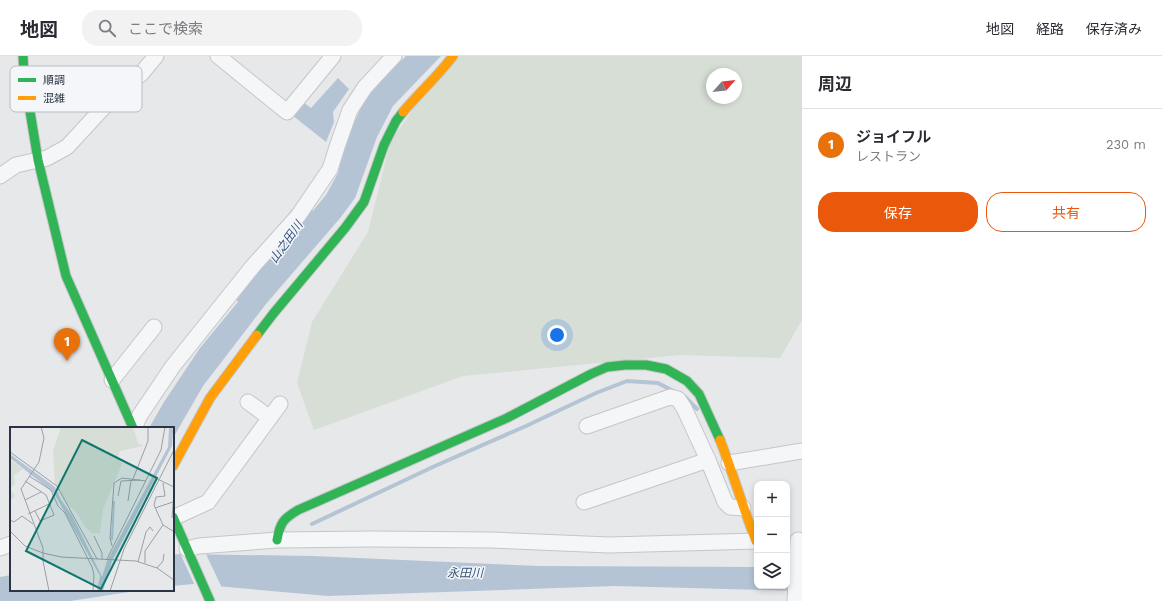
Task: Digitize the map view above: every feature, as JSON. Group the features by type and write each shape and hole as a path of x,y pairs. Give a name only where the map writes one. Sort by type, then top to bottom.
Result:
{"street":[{"path":"23,56 24,66"},
{"path":"142,73 156,56"},
{"path":"218,56 286,112 333,56"},
{"path":"134,427 140,415 173,366 253,266 302,210 330,169 350,110 365,87 394,56"},
{"path":"174,464 210,398 273,314 345,228 364,202 384,145 396,121 444,68 452,56"},
{"path":"30,112 38,160 66,276 134,427"},
{"path":"0,176 16,165 47,158 67,147 99,112"},
{"path":"112,380 154,327"},
{"path":"277,540 281,525 288,517 318,500 507,418 591,374 607,368 625,365 646,365 666,369 687,381 699,394 729,463 743,508 754,536"},
{"path":"587,426 670,396 678,399 684,408 708,460 725,502 730,507 743,508"},
{"path":"248,402 270,418"},
{"path":"174,517 208,502 280,404"},
{"path":"729,463 802,451"},
{"path":"584,502 708,460"},
{"path":"174,519 210,601"},
{"path":"187,549 199,546 277,540 491,540 609,545 754,541"},
{"path":"795,601 796,540"},
{"path":"0,548 10,544"}],"shaded area":[{"path":"449,56 802,56 802,320 780,358 680,355 463,376 314,430 297,383 312,322 368,232 390,143"}],"water":[{"path":"406,56 441,56 393,106 377,137 355,198 341,217 266,304 203,386 174,436 174,427 150,427 164,402 200,348 326,195 338,173 346,139 365,100 393,68"},
{"path":"338,78 349,89 333,112 334,122 326,142 292,115 303,102 311,108"},
{"name":"永田川","path":"179,554 313,556 539,566 754,567 754,589 790,589 790,567 802,567 802,591 615,586 328,596 193,584 174,586 174,555"},
{"path":"10,575 10,591 135,591 70,601 0,601 0,577"}],"pier":[{"path":"205,552 222,588 195,586 180,553"}],"waterway":[{"name":"山之田川","path":"248,294 302,217"},
{"path":"312,524 435,466 596,393 627,381 658,383 675,392"},
{"path":"685,397 697,409"}],"traffic: fast":[{"path":"23,56 24,66"},
{"path":"30,112 38,160 66,276 133,427"},
{"path":"257,335 345,228 364,202 384,145 396,121 403,112"},
{"path":"277,540 279,529 283,522 298,510 507,418 607,367 646,365 666,369 687,381 699,394 720,440"},
{"path":"174,519 210,601"}],"traffic: slow":[{"path":"403,112 453,56"},
{"path":"174,464 210,398 257,335"},
{"path":"720,440 754,535"}],"place":[{"name":"ジョイフル","path":"67,361"}]}
